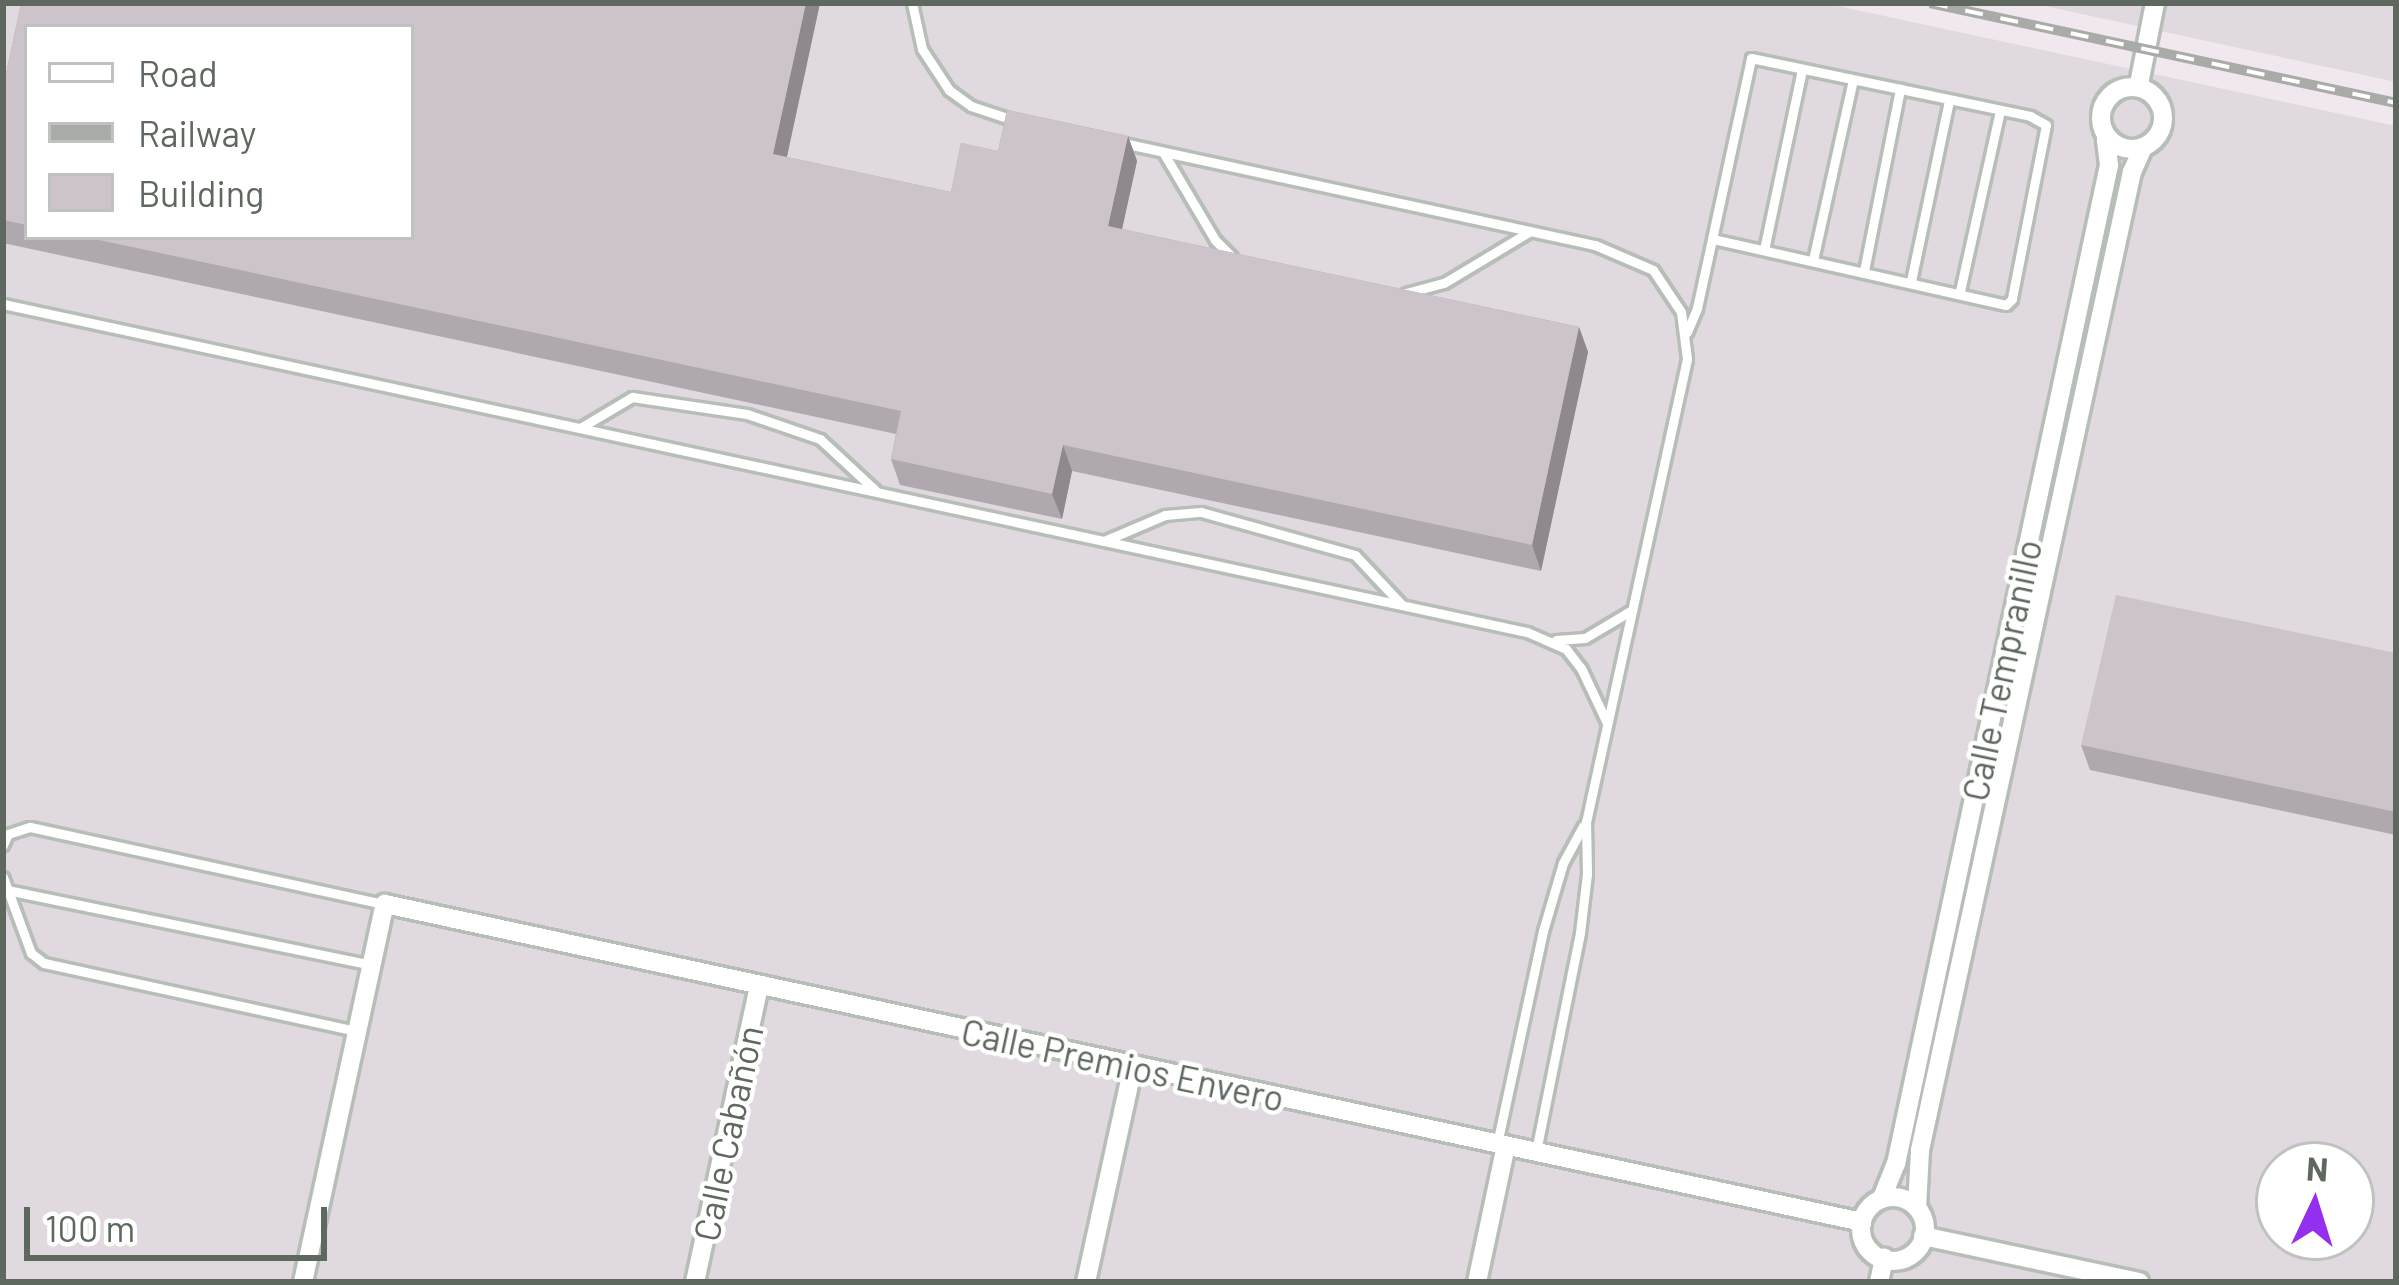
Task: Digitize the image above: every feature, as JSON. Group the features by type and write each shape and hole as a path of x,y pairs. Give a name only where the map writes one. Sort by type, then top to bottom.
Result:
{"street":[{"path":"2139,84 2155,3"},
{"path":"2139,84 2155,94 2161,113 2156,136 2142,150 2122,151 2107,139 2102,121 2106,104 2120,88 2139,84"},
{"name":"Calle Tempranillo","path":"1882,1198 1896,1164 2109,165 2107,139"},
{"name":"Calle Tempranillo","path":"1917,1208 1920,1150 2132,172 2142,150"},
{"path":"303,1282 385,904"},
{"name":"Calle Premios Envero","path":"385,904 1862,1222"},
{"name":"Calle Cabañón","path":"695,1282 759,985"},
{"path":"1086,1282 1133,1066"},
{"path":"1477,1282 1502,1145"},
{"path":"1895,1197 1917,1208 1923,1236 1914,1253 1884,1258 1861,1238 1862,1222 1865,1212 1882,1198 1895,1197"},
{"path":"1923,1236 2139,1282"},
{"path":"1879,1282 1884,1258"}],"lane":[{"path":"912,3 922,49 949,90 971,106 1034,124"},
{"path":"1536,1152 1580,934 1587,874 1586,821 1687,359 1687,332 1751,58 2000,110 2046,125 2012,299 2006,305 1712,238"},
{"path":"1764,250 1802,69"},
{"path":"1813,260 1853,80"},
{"path":"1864,271 1900,89"},
{"path":"1911,281 1949,100"},
{"path":"1960,291 2000,110"},
{"path":"1099,138 1595,245 1652,270 1675,300 1687,332"},
{"path":"1163,152 1215,240 1236,260 1251,265"},
{"path":"1398,294 1444,283 1532,231"},
{"path":"3,304 1551,640 1585,638 1632,610"},
{"path":"580,428 632,397 747,414 820,439 876,492"},
{"path":"1104,541 1165,515 1201,512 1355,555 1402,605"},
{"path":"1551,640 1581,668 1608,724"},
{"path":"1502,1145 1543,931 1563,863 1586,821"},
{"path":"3,845 8,834 29,827 385,904"},
{"path":"3,877 31,953 44,962 357,1031"},
{"path":"7,890 371,965"}],"shaded area":[{"path":"3,3 1824,3 2396,126 2396,1282 4,1282"},
{"path":"2031,3 2396,3 2396,82"}],"building":[{"path":"21,3 806,3 773,154 951,192 961,143 998,151 1007,110 1128,136 1108,226 1579,327 1532,545 1063,445 1052,494 891,459 901,411 99,240 414,240 414,24 24,24 24,224 3,220 3,88"},
{"path":"2116,595 2396,653 2396,812 2081,745"}],"railway":[{"path":"1930,3 2396,103"}]}
